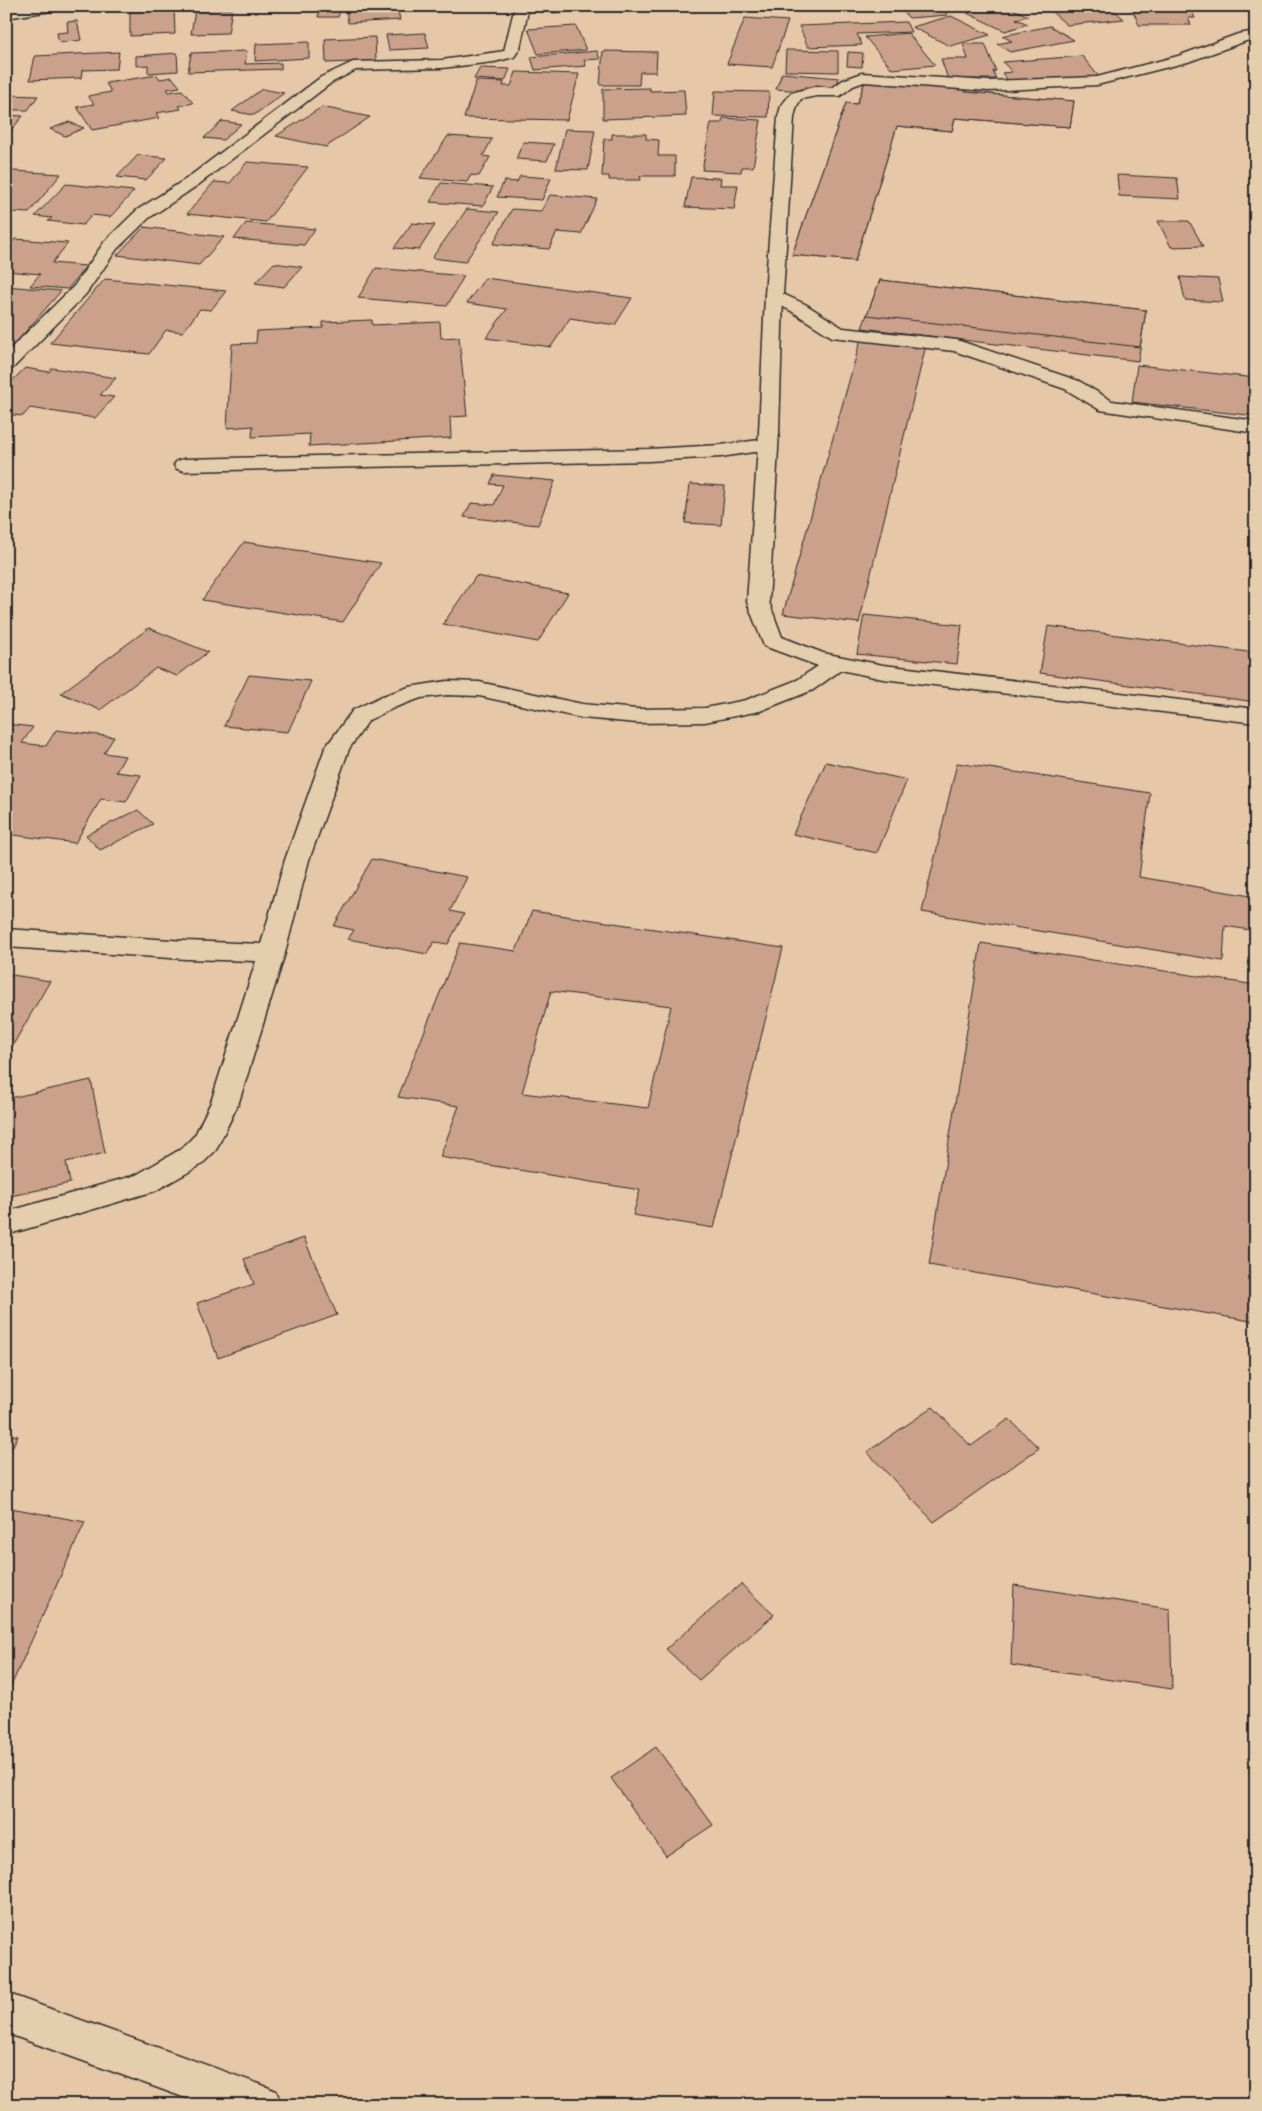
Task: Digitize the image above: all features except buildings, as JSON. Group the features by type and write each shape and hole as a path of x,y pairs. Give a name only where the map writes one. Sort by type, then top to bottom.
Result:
{"street":[{"path":"6,14 57,6"},
{"path":"6,364 80,290 111,245 144,214 192,182 326,80 353,66 442,64 494,58 509,54 513,48 522,6"},
{"path":"1256,35 1243,36 1183,59 1096,81 989,86 862,77 848,83 835,93 817,91 796,96 789,106 786,116 774,295 768,444 758,602 772,641 818,659 883,672 1256,716"},
{"path":"774,295 799,308 838,333 957,346 1072,385 1108,406 1256,427"},
{"path":"184,465 649,455 721,451 768,444"},
{"path":"6,1224 145,1183 190,1157 206,1142 225,1102 272,953 297,860 337,748 361,715 388,702 417,692 447,688 479,689 582,711 637,716 705,715 752,706 805,685 837,663"},
{"path":"6,938 186,950 272,953"},
{"path":"6,2013 262,2105"}]}
